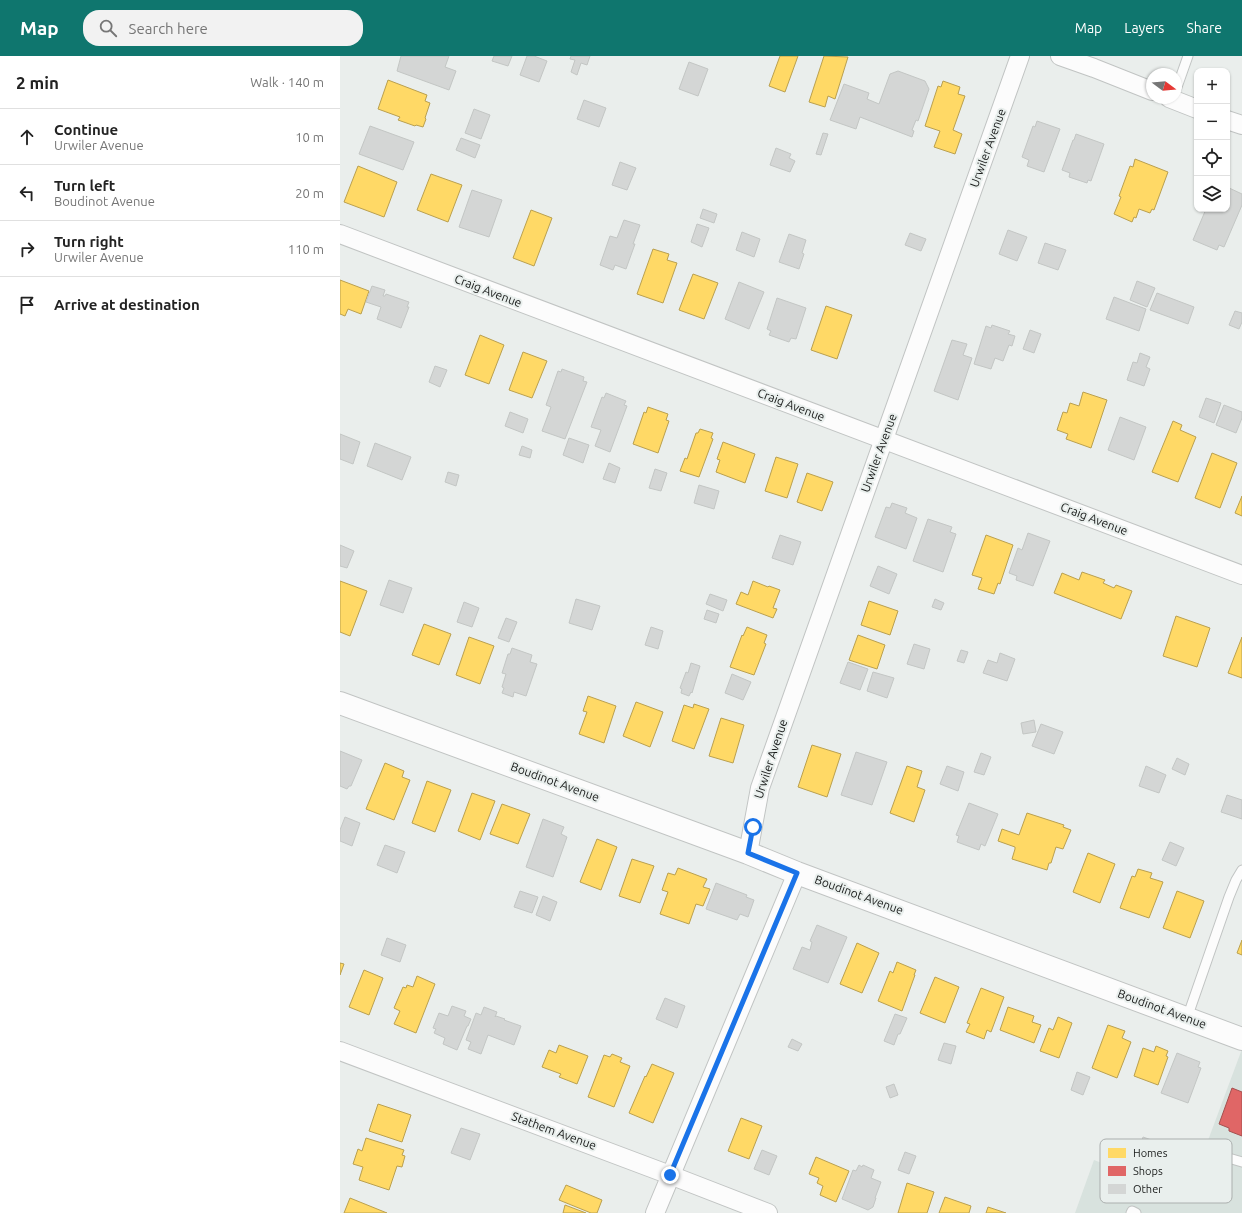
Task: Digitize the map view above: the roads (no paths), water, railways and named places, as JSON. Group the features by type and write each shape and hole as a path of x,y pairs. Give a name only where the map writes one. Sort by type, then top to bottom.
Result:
{"street":[{"name":"Urwiler Avenue","path":"748,853 760,788 1020,56"},
{"path":"1060,56 1096,62 1146,88"},
{"path":"1182,101 1194,107"},
{"path":"1230,121 1242,125"},
{"name":"Craig Avenue","path":"340,234 1242,575"},
{"name":"Boudinot Avenue","path":"340,703 748,853 797,873 1242,1039"},
{"path":"655,1213 797,873"},
{"name":"Stathem Avenue","path":"340,1051 768,1213"}],"lane":[{"path":"1182,72 1188,56"},
{"path":"1187,1018 1229,897 1242,870"},
{"path":"1232,1159 1242,1162"},
{"path":"1131,1213 1132,1211 1136,1213"}]}
